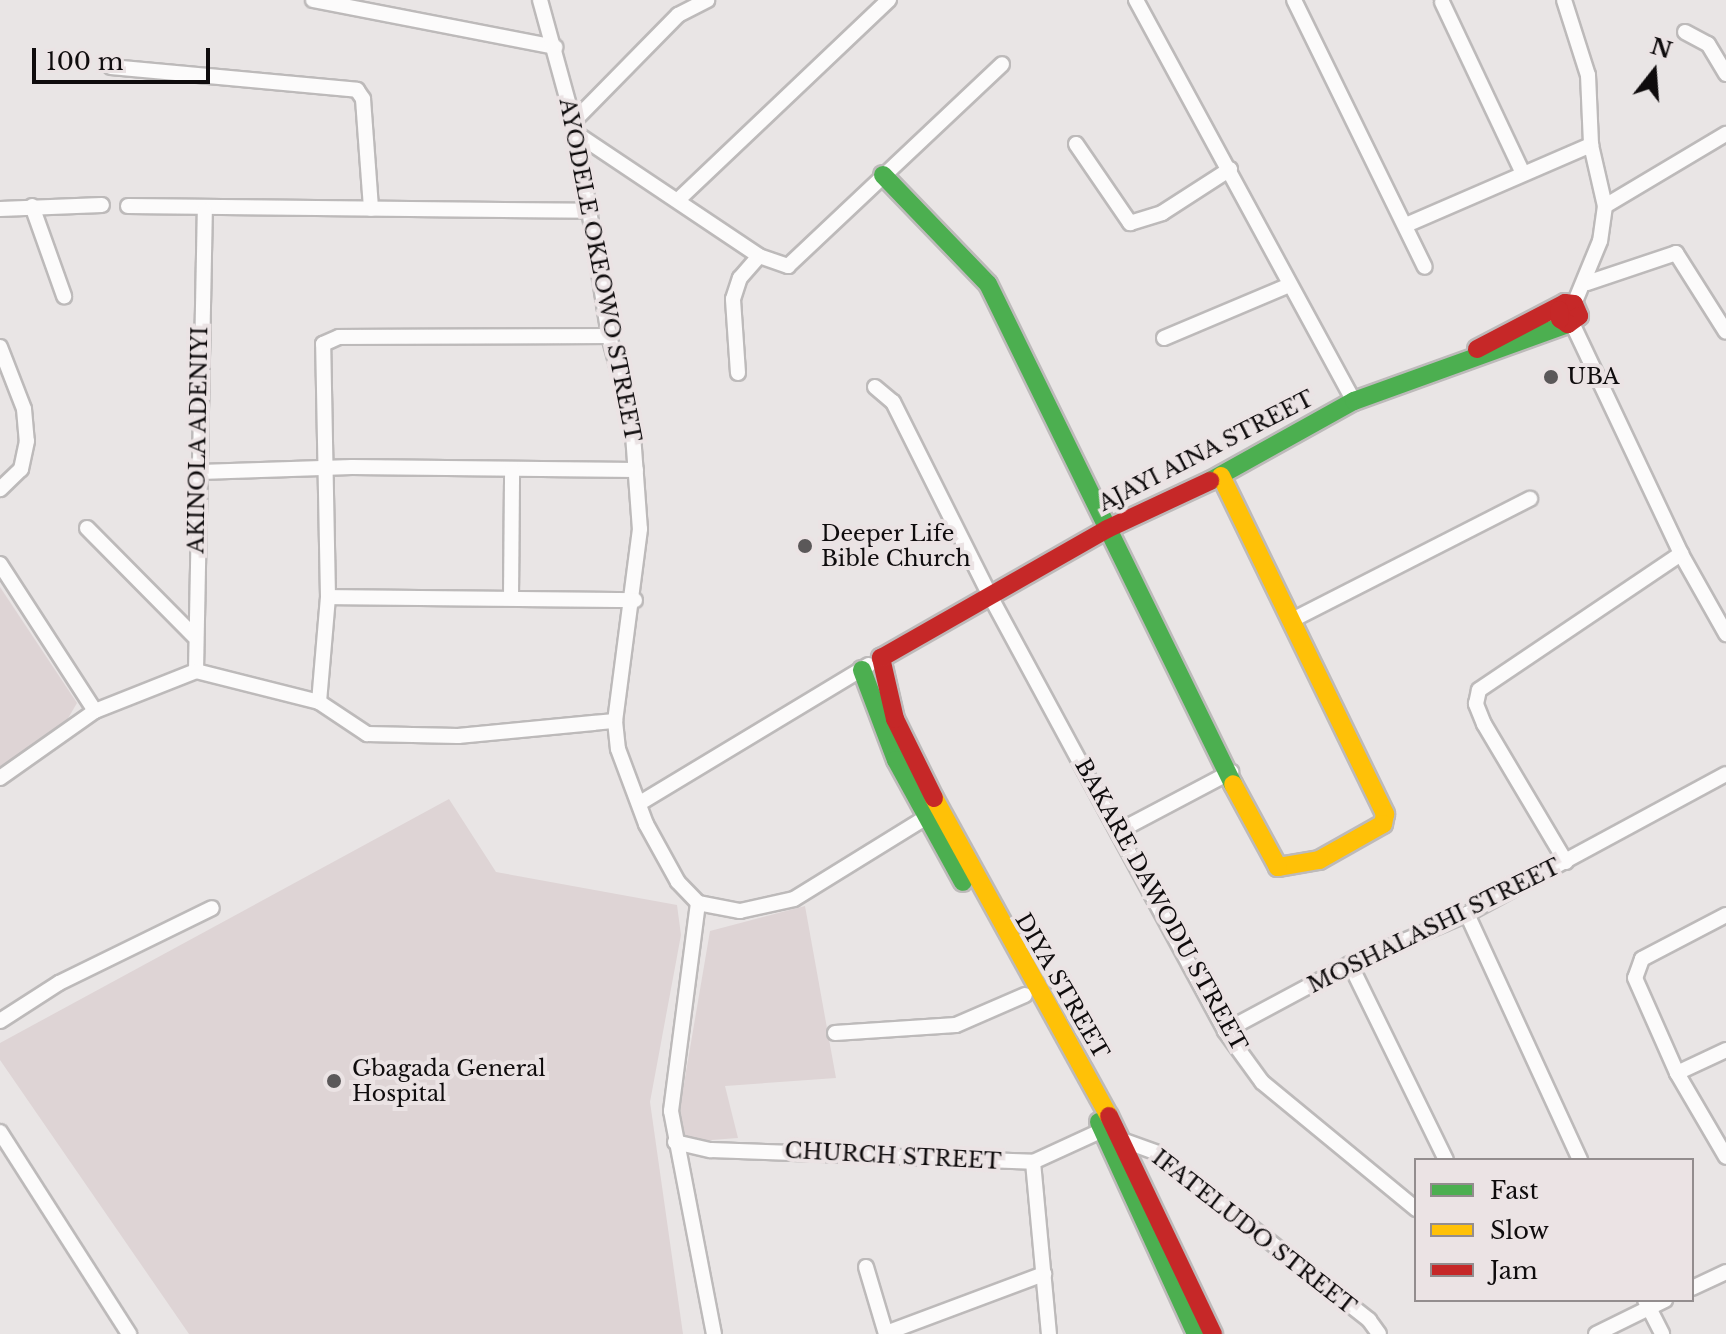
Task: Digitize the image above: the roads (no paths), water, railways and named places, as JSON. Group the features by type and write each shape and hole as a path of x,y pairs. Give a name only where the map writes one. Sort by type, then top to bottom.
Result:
{"street":[{"path":"313,0 555,47"},
{"name":"AYODELE OKEOWO STREET","path":"540,0 575,128 591,211 609,336 632,421 640,529 635,600 615,721 622,770 640,803 646,824 678,882 698,903"},
{"path":"707,0 678,15 575,128 759,256 788,266 798,260 883,175 1002,64"},
{"path":"678,200 889,0"},
{"path":"1136,0 1230,169 1287,286 1354,401"},
{"path":"1294,0 1425,267"},
{"path":"1564,0 1588,75 1591,145 1605,206 1587,283 1568,315 1681,554 1726,634"},
{"path":"1444,1 1523,173"},
{"path":"1685,32 1708,44 1726,74"},
{"path":"111,67 357,90 363,99 371,209"},
{"path":"1605,206 1726,134"},
{"path":"1076,144 1130,223 1162,213 1230,169"},
{"path":"1406,225 1591,145"},
{"path":"883,175 988,284 1107,529 1278,867 1319,860 1383,824 1379,792 1221,476"},
{"path":"0,209 102,205"},
{"path":"32,206 64,296"},
{"path":"128,206 205,210 591,211"},
{"name":"AKINOLA ADENIYI","path":"196,671 194,636 200,472 198,376 205,210"},
{"path":"1587,283 1676,253 1726,332"},
{"path":"738,373 733,299 740,278 759,256"},
{"path":"1164,338 1287,286"},
{"name":"AJAYI AINA STREET","path":"881,658 1107,529 1221,476 1354,401 1463,358 1504,332 1568,315"},
{"path":"319,702 328,597 329,468 323,344 339,337 609,336"},
{"path":"0,347 24,409 27,441 21,469 0,489"},
{"name":"BAKARE DAWODU STREET","path":"875,387 893,402 989,594 1225,1031 1262,1082 1414,1207"},
{"path":"200,472 329,468 636,470"},
{"path":"511,596 512,469"},
{"path":"1294,619 1530,499"},
{"path":"87,528 194,636"},
{"path":"1566,862 1484,724 1476,704 1479,690 1681,554"},
{"path":"0,564 95,711"},
{"path":"328,597 511,596 635,600"},
{"path":"640,803 881,658"},
{"name":"DIYA STREET","path":"881,658 895,719 940,810 1122,1140 1213,1334"},
{"name":"DIYA STREET","path":"862,670 896,760 925,818 1103,1130 1196,1334"},
{"path":"0,778 95,711 196,671 319,702 367,734 458,736 615,721"},
{"path":"1119,831 1231,772"},
{"name":"MOSHALASHI STREET","path":"1225,1031 1350,964 1467,914 1726,774"},
{"path":"714,1334 675,1142 672,1082 698,903 740,911 794,899 925,818"},
{"path":"0,1021 59,983 212,908"},
{"path":"1467,914 1579,1158"},
{"path":"1726,915 1642,959 1635,978 1677,1073 1726,1157"},
{"path":"1350,964 1445,1158"},
{"path":"835,1033 956,1025 1025,995"},
{"path":"1677,1073 1726,1050"},
{"name":"CHURCH STREET","path":"675,1142 711,1150 1033,1162 1103,1130"},
{"path":"0,1132 129,1334"},
{"name":"IFATELUDO STREET","path":"1122,1140 1157,1153 1369,1320 1379,1334"},
{"path":"1033,1162 1049,1334"},
{"path":"866,1267 886,1334 1044,1274"},
{"path":"1694,1287 1726,1272"},
{"path":"1596,1334 1647,1304 1662,1334"}],"place":[{"name":"UBA","path":"1551,377"},
{"name":"Deeper Life Bible Church","path":"805,546"},
{"name":"Gbagada General Hospital","path":"334,1081"}]}
